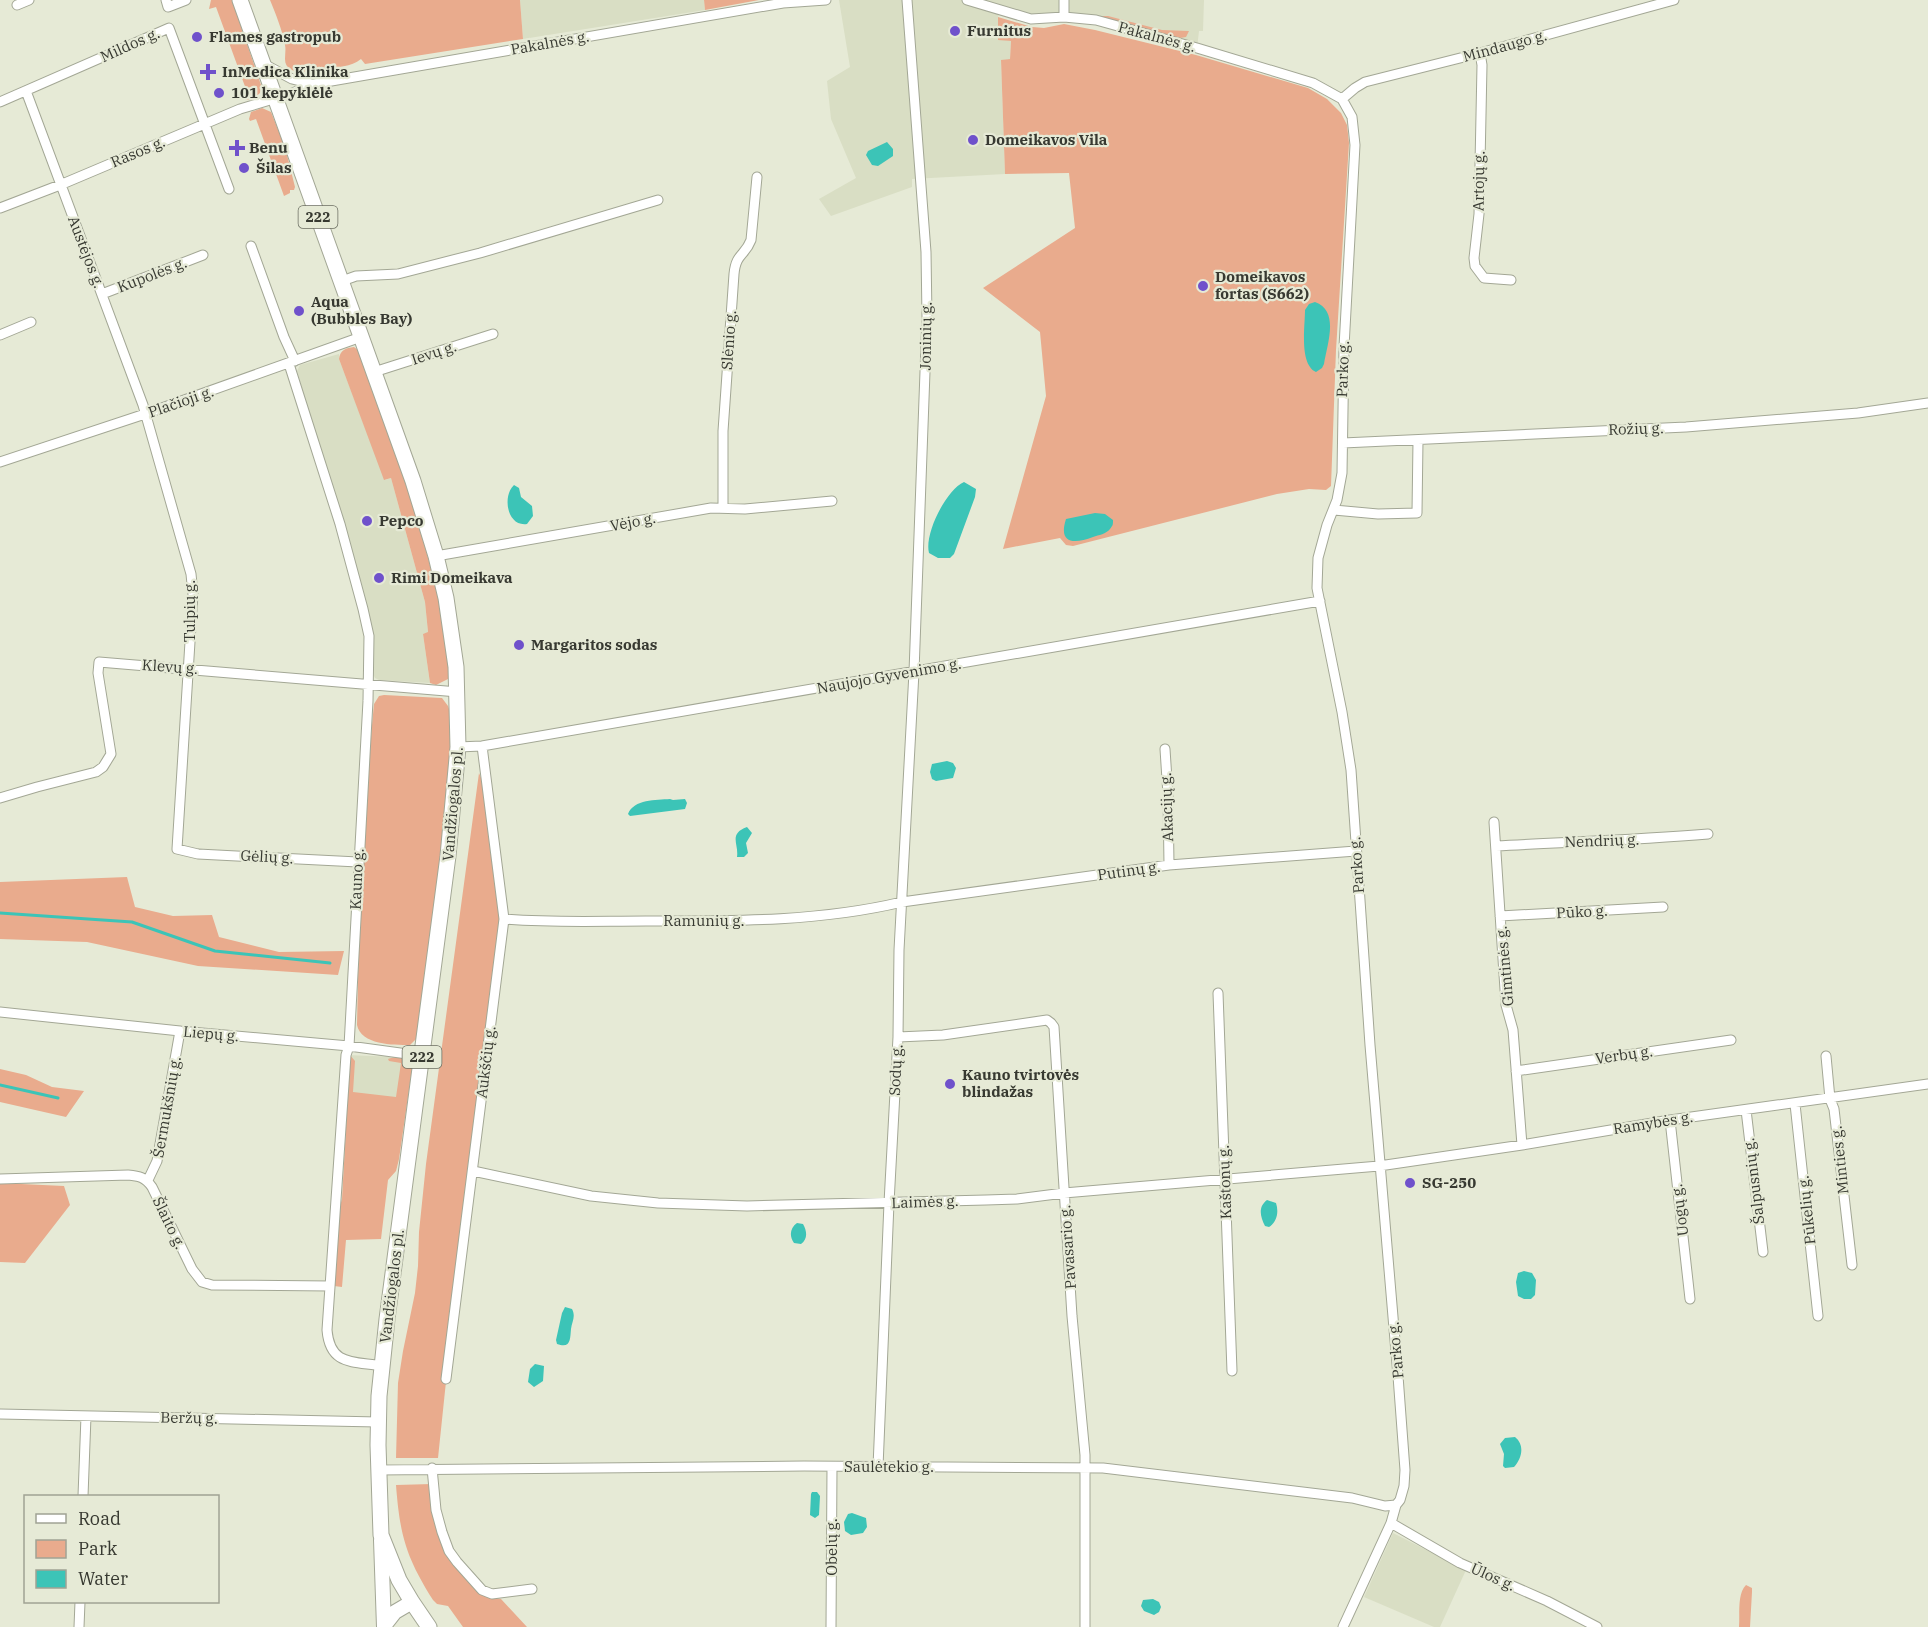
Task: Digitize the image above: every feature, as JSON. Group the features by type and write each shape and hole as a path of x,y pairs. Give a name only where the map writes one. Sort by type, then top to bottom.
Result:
{"main road":[{"name":"Vandžiogalos pl.","path":"240,0 413,481 436,556 453,643 458,692 458,747 451,832 382,1366 378,1422 381,1535 392,1565 429,1627"},
{"path":"381,1535 384,1627"},
{"path":"384,1627 395,1612 412,1602"}],"street":[{"path":"17,5 29,0"},
{"name":"Mildos g.","path":"167,4 186,0"},
{"name":"Pakalnės g.","path":"275,98 314,84 783,3 826,0"},
{"name":"Joninių g.","path":"907,0 926,252 927,317 914,672"},
{"name":"Pakalnės g.","path":"967,0 1032,19 1064,17 1096,20 1313,84 1342,99"},
{"path":"1064,17 1065,0"},
{"name":"Mindaugo g.","path":"1342,99 1365,82 1674,0"},
{"name":"Mildos g.","path":"0,102 169,28 229,189"},
{"name":"Artojų g.","path":"1480,53 1482,65 1479,214 1474,262 1484,278 1511,280"},
{"path":"262,63 292,79 314,84"},
{"name":"Austėjos g.","path":"26,91 145,414"},
{"name":"Rasos g.","path":"0,208 240,109 275,98"},
{"name":"Parko g.","path":"1342,99 1352,117 1355,145 1344,346 1343,443 1340,488 1322,543 1317,565 1317,588 1351,770 1379,1166 1404,1461 1404,1486 1400,1500 1343,1627"},
{"name":"Slėnio g.","path":"723,508 723,422 735,262 751,240 758,177"},
{"path":"342,281 356,276 398,274 480,253 658,200"},
{"path":"250,246 292,362"},
{"name":"Kupolės g.","path":"102,294 203,255"},
{"path":"0,335 32,321"},
{"name":"Ievų g.","path":"374,372 493,334"},
{"name":"Plačioji g.","path":"0,462 145,414 362,337"},
{"name":"Kauno g.","path":"292,362 340,524 369,636 349,1046 346,1055 327,1330 331,1350 339,1357 382,1366"},
{"name":"Rožių g.","path":"1343,443 1686,427 1858,413 1928,404"},
{"name":"Tulpių g.","path":"145,414 190,574 193,594 177,849"},
{"path":"1334,510 1378,514 1417,513 1418,441"},
{"name":"Vėjo g.","path":"436,556 691,512 832,501"},
{"name":"Naujojo Gyvenimo g.","path":"458,747 482,746 1320,602"},
{"name":"Klevų g.","path":"0,798 96,772 108,761 111,754 98,673 99,662 458,692"},
{"name":"Sodų g.","path":"878,1467 898,1036 899,950 914,672"},
{"name":"Aukščių g.","path":"446,1379 504,919 482,746"},
{"name":"Akacijų g.","path":"1165,749 1169,865"},
{"name":"Gimtinės g.","path":"1494,822 1506,1005 1513,1030 1522,1145"},
{"name":"Nendrių g.","path":"1496,846 1642,840 1708,834"},
{"name":"Gėlių g.","path":"177,849 198,854 358,862"},
{"name":"Putinų g.","path":"902,902 1169,865 1356,851"},
{"name":"Ramunių g.","path":"504,919 568,922 766,921 850,912 902,902"},
{"name":"Pūko g.","path":"1500,916 1663,907"},
{"name":"Kaštonų g.","path":"1218,993 1232,1371"},
{"name":"Liepų g.","path":"0,1012 349,1046 422,1056"},
{"name":"Pavasario g.","path":"898,1036 943,1035 1047,1020 1054,1030 1085,1467 1085,1627"},
{"name":"Šermukšnių g.","path":"148,1180 157,1161 180,1031"},
{"name":"Verbų g.","path":"1516,1071 1731,1040"},
{"name":"Minties g.","path":"1826,1056 1852,1265"},
{"name":"Ramybės g.","path":"1379,1166 1670,1120 1928,1084"},
{"name":"Pūkelių g.","path":"1795,1104 1818,1316"},
{"name":"Šalpusnių g.","path":"1746,1110 1763,1252"},
{"name":"Uogų g.","path":"1670,1120 1690,1299"},
{"name":"Laimės g.","path":"473,1171 591,1196 658,1203 747,1206 1017,1199 1379,1166"},
{"name":"Šlaito g.","path":"0,1179 128,1175 142,1177 148,1180 192,1269 202,1282 212,1286 330,1286"},
{"name":"Beržų g.","path":"0,1414 378,1422"},
{"path":"83,1495 86,1416"},
{"name":"Obelų g.","path":"831,1627 832,1467"},
{"name":"Saulėtekio g.","path":"378,1470 1085,1467 1352,1498 1385,1506 1396,1505"},
{"path":"432,1468 436,1510 449,1551 457,1562 482,1590 492,1594 532,1589"},
{"name":"Ūlos g.","path":"1391,1523 1460,1563 1547,1601 1597,1627"},
{"path":"79,1627 80,1603"}],"shaded area":[{"path":"520,0 704,0 705,10 523,39"},
{"path":"839,0 1204,0 1203,31 1199,31 1197,48 1096,20 1054,19 1000,11 998,39 1011,41 1010,59 1001,61 1005,174 912,179 912,187 831,216 819,199 856,178 831,119 827,81 850,67"},
{"path":"339,354 385,480 391,478 425,602 428,633 423,634 430,683 379,680 373,674 373,640 370,622 297,371 300,365"},
{"path":"346,1055 398,1057 412,1060 406,1125 349,1131"},
{"path":"1393,1533 1466,1570 1440,1627 1434,1627 1364,1597"}],"green space":[{"path":"211,0 232,0 261,85 260,93 253,99 246,100 241,95 247,92 216,7 209,9"},
{"path":"270,0 520,0 523,39 365,64 361,59 344,66 301,72 290,69 286,65 284,39"},
{"path":"704,0 759,0 705,10"},
{"path":"1094,16 1108,16 1162,30 1189,31 1186,37 1180,38"},
{"name":"Domeikavos fortas (S662)","path":"998,17 1032,27 1044,28 1064,24 1196,55 1308,88 1327,99 1341,113 1347,125 1349,143 1336,350 1331,486 1326,490 1309,489 1277,494 1073,546 1066,545 1060,538 1003,549 1046,396 1040,332 983,288 1075,228 1069,173 1005,174 1001,60 1010,59 1011,41 998,40"},
{"path":"262,108 271,112 285,147 295,187 284,196 256,119 250,121 249,119 251,112"},
{"path":"354,347 358,350 413,506 439,602 449,660 448,679 436,685 430,683 423,634 428,632 425,602 391,478 384,480 339,359 344,350"},
{"path":"379,696 442,698 451,715 450,778 417,1038 410,1045 387,1044 371,1040 360,1032 357,1025 360,888 372,725 374,704"},
{"path":"479,773 490,800 504,919 454,1305 438,1458 396,1458 398,1383 415,1293 426,1164"},
{"path":"127,877 135,907 173,916 212,915 219,937 279,952 344,951 338,975 198,966 87,942 0,939 0,882"},
{"path":"350,1055 355,1061 353,1092 396,1097 401,1063 388,1059 402,1058 413,1062 399,1159 396,1171 388,1180 381,1239 346,1240 342,1287 334,1286 339,1209 342,1199"},
{"path":"0,1069 26,1075 52,1087 84,1091 66,1117 0,1102"},
{"path":"0,1183 64,1186 70,1205 25,1263 0,1262"},
{"path":"432,1484 449,1551 490,1597 501,1599 527,1627 463,1627 448,1606 437,1604 433,1600 416,1571 406,1546 396,1485"},
{"path":"1746,1585 1752,1588 1750,1627 1739,1627 1740,1599"}],"water":[{"path":"887,142 893,149 893,156 878,166 872,165 866,155 868,151"},
{"path":"1315,302 1323,306 1330,320 1324,364 1316,372 1307,361 1304,344 1305,310 1309,304"},
{"path":"964,482 976,489 975,497 954,554 950,558 938,558 929,553 928,545 933,524 950,494"},
{"path":"514,485 519,488 521,497 532,506 533,516 527,524 515,521 508,510 508,496"},
{"path":"1095,513 1105,514 1113,520 1108,531 1080,541 1066,538 1064,527 1066,519"},
{"path":"947,761 953,763 956,768 953,778 936,781 932,779 930,772 932,764"},
{"path":"685,799 687,803 685,809 630,816 628,814 635,805 640,803"},
{"path":"747,827 752,833 746,843 748,853 744,857 737,857 736,836"},
{"path":"1267,1200 1276,1203 1277,1210 1276,1220 1269,1227 1265,1226 1261,1212"},
{"path":"797,1223 803,1224 806,1232 805,1240 801,1244 794,1243 791,1238 791,1232"},
{"path":"1524,1271 1532,1273 1536,1280 1535,1295 1531,1299 1518,1296 1516,1282 1518,1273"},
{"path":"565,1307 572,1309 574,1317 569,1342 562,1345 557,1344 556,1340"},
{"path":"535,1364 544,1366 543,1381 534,1387 528,1382 530,1369"},
{"path":"1515,1437 1521,1448 1519,1460 1514,1467 1505,1468 1503,1466 1504,1454 1500,1444 1505,1438"},
{"path":"812,1492 817,1492 820,1496 819,1515 815,1518 810,1515"},
{"path":"852,1513 866,1518 867,1527 863,1533 851,1535 845,1531 844,1522 848,1514"},
{"path":"1153,1599 1159,1602 1161,1607 1154,1615 1144,1611 1141,1606 1143,1600"}],"waterway":[{"path":"0,913 132,922 215,951 330,963"},
{"path":"0,1085 58,1098"}],"place":[{"name":"Furnitus","path":"955,31"},
{"name":"Flames gastropub","path":"197,37"},
{"name":"InMedica Klinika","path":"208,72"},
{"name":"101 kepyklėlė","path":"219,93"},
{"name":"Domeikavos Vila","path":"973,140"},
{"name":"Benu","path":"237,148"},
{"name":"Šilas","path":"244,168"},
{"name":"Domeikavos fortas (S662)","path":"1203,286"},
{"name":"Aqua (Bubbles Bay)","path":"299,311"},
{"name":"Pepco","path":"367,521"},
{"name":"Rimi Domeikava","path":"379,578"},
{"name":"Margaritos sodas","path":"519,645"},
{"name":"Kauno tvirtovės blindažas","path":"950,1084"},
{"name":"SG-250","path":"1410,1183"}]}
